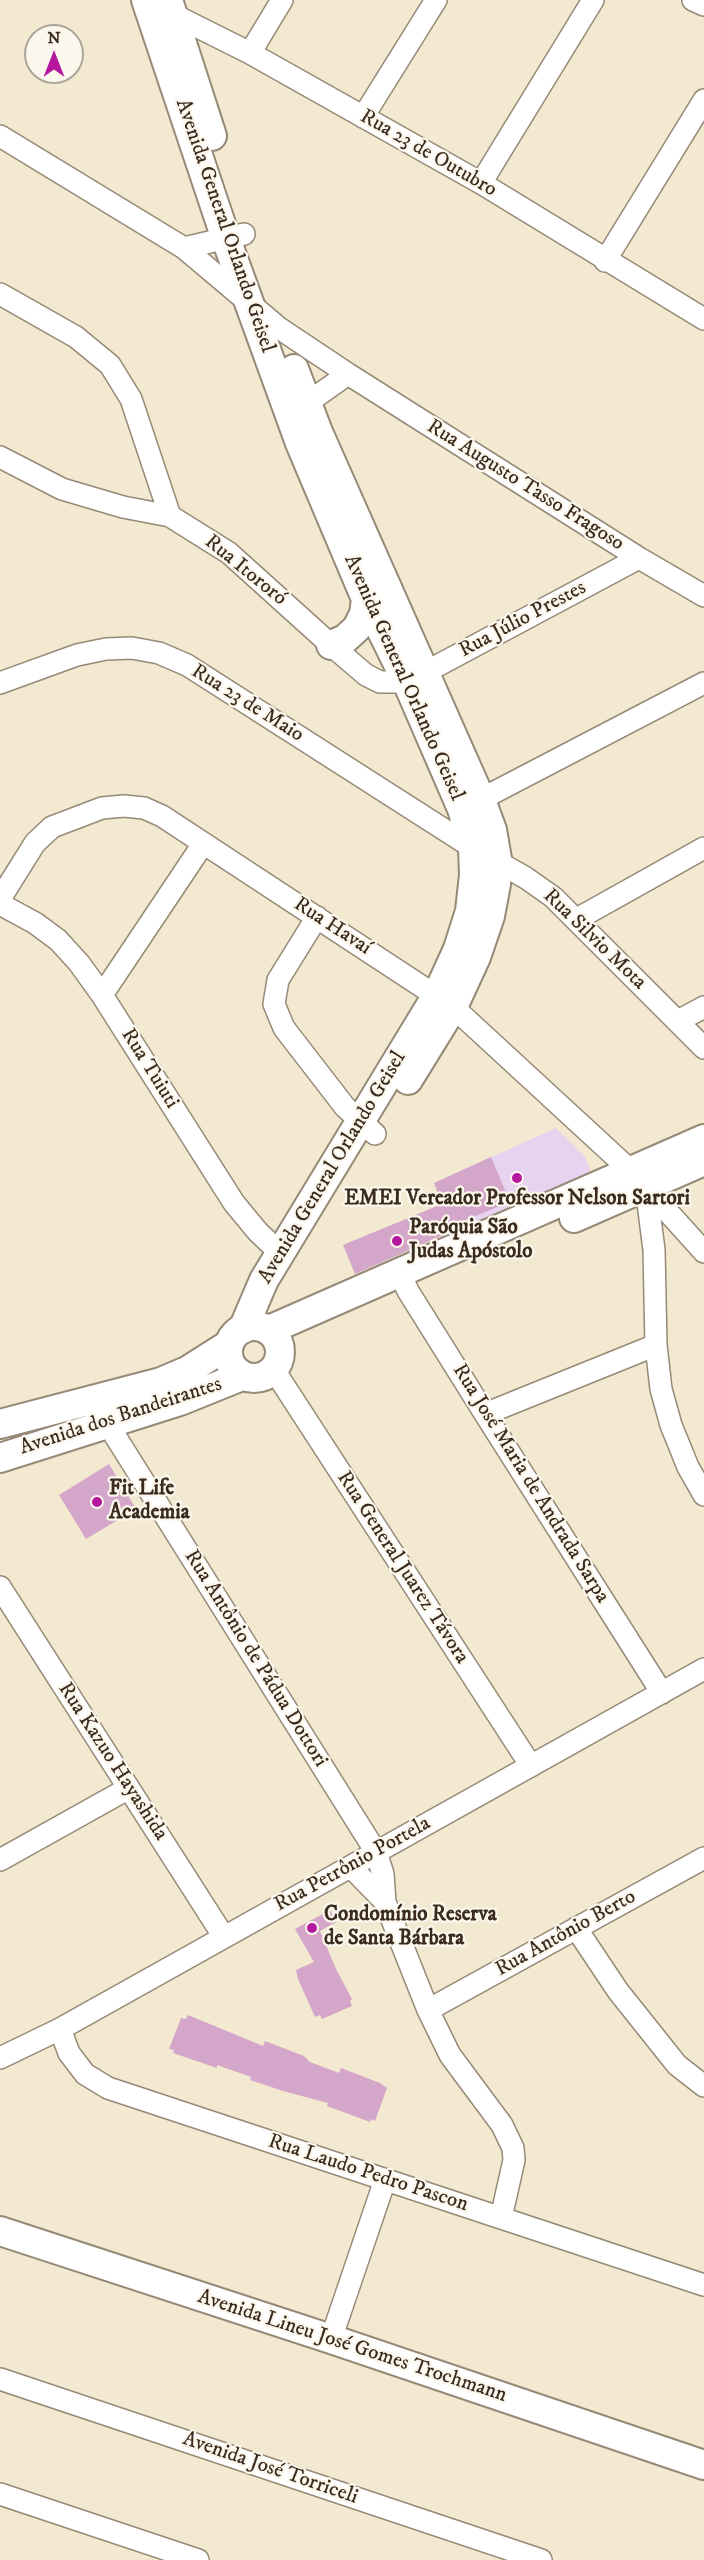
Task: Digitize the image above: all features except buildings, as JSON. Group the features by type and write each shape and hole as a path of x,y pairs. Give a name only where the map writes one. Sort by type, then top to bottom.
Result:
{"street":[{"path":"250,53 282,0"},
{"path":"363,117 436,0"},
{"path":"481,183 593,0"},
{"path":"693,0 704,5"},
{"name":"Rua 23 de Outubro","path":"156,3 250,53 481,183 605,261 704,319"},
{"name":"Avenida General Orlando Geisel","path":"156,3 235,237 250,304 298,407 471,804 485,854 474,875 470,911 445,1001 368,1128 283,1282 260,1341"},
{"path":"605,261 704,100"},
{"name":"Rua Augusto Tasso Fragoso","path":"0,136 184,248 279,328 348,374 639,558 704,596"},
{"path":"184,248 235,237"},
{"name":"Avenida General Orlando Geisel","path":"235,237 279,328 298,407 366,600 416,677"},
{"path":"0,294 76,337 110,364 131,399 170,516"},
{"path":"298,407 348,374"},
{"name":"Rua Itororó","path":"0,457 62,489 123,507 170,516 229,553 366,675 380,682 416,677"},
{"name":"Rua Júlio Prestes","path":"416,677 639,558"},
{"path":"331,645 345,639 357,627 364,614 366,600"},
{"name":"Rua 23 de Maio","path":"0,683 77,655 106,649 132,648 159,653 187,665 485,854"},
{"path":"471,804 704,683"},
{"name":"Rua Havaí","path":"0,902 35,843 52,827 102,808 124,806 144,808 162,816 445,1001 638,1179 704,1252"},
{"path":"102,995 203,844"},
{"path":"577,919 704,848"},
{"name":"Rua Silvio Mota","path":"485,854 553,897 704,1048"},
{"name":"Rua Tuiuti","path":"0,902 58,940 102,995 234,1203 258,1232 280,1253"},
{"path":"317,917 278,980 274,1004 285,1028 345,1107 368,1128"},
{"path":"678,1021 704,1007"},
{"name":"Avenida General Orlando Geisel","path":"260,1341 264,1280 280,1253 368,1128"},
{"path":"638,1179 704,1138"},
{"path":"638,1179 704,1161"},
{"path":"638,1179 654,1250 656,1345 661,1389 671,1425 688,1467 704,1495"},
{"name":"Avenida dos Bandeirantes","path":"0,1424 161,1382 404,1282 638,1179"},
{"path":"654,1250 667,1238 685,1233"},
{"name":"Rua José Maria de Andrada Sarpa","path":"404,1282 662,1693"},
{"name":"Avenida dos Bandeirantes","path":"0,1458 180,1401 242,1376 230,1363 260,1341"},
{"name":"Rua General Juarez Távora","path":"260,1341 531,1766"},
{"path":"485,1414 656,1345"},
{"name":"Rua Antônio de Pádua Dottori","path":"107,1424 376,1852 382,1874 384,1902 428,2010 450,2055 502,2125 513,2148 514,2160 501,2218"},
{"name":"Rua Kazuo Hayashida","path":"0,1587 224,1937"},
{"name":"Rua Petrônio Portela","path":"0,2058 60,2029 704,1669"},
{"path":"0,1860 129,1788"},
{"name":"Rua Antônio Berto","path":"428,2010 704,1858"},
{"name":"Rua Antônio de Pádua Dottori","path":"351,1867 384,1902"},
{"path":"576,1928 618,1991 677,2065 704,2086"},
{"name":"Rua Laudo Pedro Pascon","path":"60,2029 69,2053 85,2074 108,2088 704,2285"},
{"path":"332,2339 385,2180"},
{"name":"Avenida Lineu José Gomes Trochmann","path":"0,2231 332,2339 704,2465"},
{"name":"Avenida José Torriceli","path":"0,2379 541,2560"},
{"path":"0,2494 198,2560"}],"shaded area":[{"name":"EMEI Vereador Professor Nelson Sartori","path":"556,1128 585,1157 591,1172 585,1184 457,1238 434,1183"}],"place":[{"name":"EMEI Vereador Professor Nelson Sartori","path":"517,1178"},
{"name":"Paróquia São Judas Apóstolo","path":"397,1241"},
{"name":"Fit Life Academia","path":"97,1502"},
{"name":"Condomínio Reserva de Santa Bárbara","path":"312,1928"}]}
